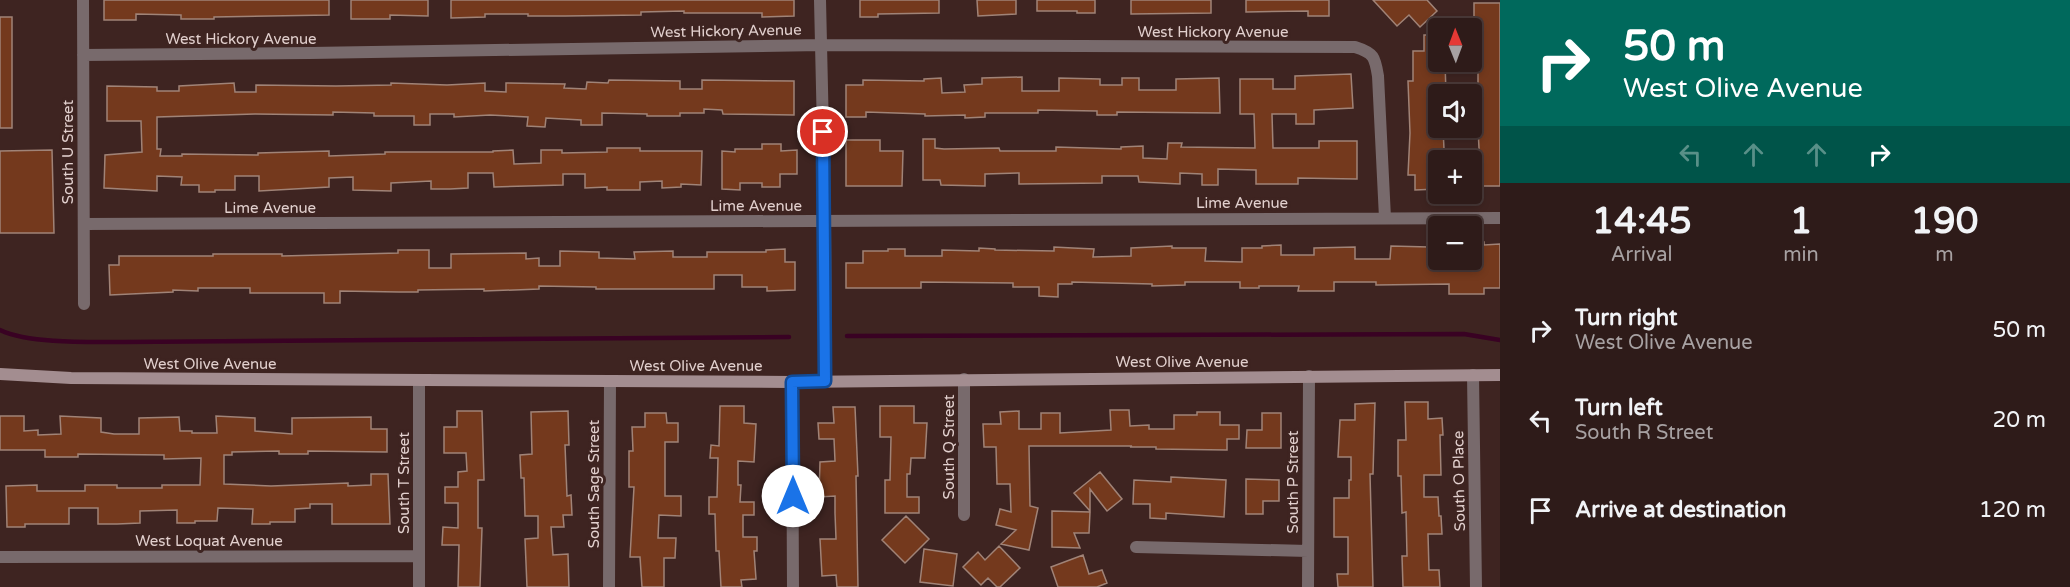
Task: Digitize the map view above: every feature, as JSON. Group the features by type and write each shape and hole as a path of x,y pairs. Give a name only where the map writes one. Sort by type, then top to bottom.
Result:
{"street":[{"name":"South U Street","path":"83,0 84,304"},
{"path":"820,0 825,220 825,381"},
{"name":"West Hickory Avenue","path":"83,55 821,45 1355,47 1369,51 1375,60 1378,76 1385,218"},
{"name":"Lime Avenue","path":"84,224 1500,218"},
{"name":"West Olive Avenue","path":"0,374 71,378 792,382 1500,375"},
{"name":"South O Place","path":"1473,375 1476,587"},
{"name":"South P Street","path":"1308,587 1309,376"},
{"name":"South Q Street","path":"964,379 964,514"},
{"name":"South T Street","path":"418,587 419,380"},
{"name":"South Sage Street","path":"609,587 610,381"},
{"path":"792,382 793,587"},
{"path":"1136,547 1308,551"},
{"name":"West Loquat Avenue","path":"0,557 419,556"}],"building":[{"path":"104,0 329,0 329,15 181,19 181,15 136,14 136,20 104,20"},
{"path":"351,0 428,0 428,16 390,15 390,19 351,19"},
{"path":"451,0 794,0 794,16 762,17 762,13 684,13 684,11 641,12 641,15 485,14 485,17 451,18"},
{"path":"860,0 939,0 939,13 878,14 878,17 860,17"},
{"path":"977,0 1016,0 1016,14 978,16"},
{"path":"1037,0 1095,0 1095,13 1037,11"},
{"path":"1131,0 1211,0 1211,13 1131,14"},
{"path":"1246,0 1329,0 1329,16 1308,16 1308,11 1246,12"},
{"path":"1373,0 1427,0 1437,11 1420,27 1409,15 1397,26"},
{"path":"1474,3 1500,3 1500,186 1482,186 1482,150 1479,150 1478,138 1482,138 1482,84 1478,84 1478,72 1482,72 1482,18 1474,18"},
{"path":"0,17 12,17 12,128 0,128"},
{"path":"1424,35 1428,35 1428,72 1445,72 1446,84 1428,84 1428,138 1443,138 1444,149 1428,150 1428,189 1415,190 1415,175 1408,175 1410,133 1408,81 1413,81 1413,51 1424,51"},
{"path":"1351,74 1353,108 1314,110 1314,124 1296,124 1296,114 1272,114 1273,148 1319,148 1319,141 1357,141 1357,179 1298,178 1298,184 1256,184 1256,170 1218,169 1218,185 1202,185 1202,174 1180,173 1180,184 1139,182 1138,176 1102,176 1102,183 1019,184 1019,173 985,174 985,186 941,185 940,180 923,180 923,139 935,139 935,148 999,148 1000,151 1056,151 1056,147 1121,149 1121,147 1143,146 1143,158 1167,159 1168,143 1182,143 1181,147 1255,148 1254,114 1240,114 1240,79 1273,79 1273,89 1295,89 1295,76"},
{"path":"1022,77 1022,91 1059,91 1059,78 1100,79 1100,85 1122,85 1122,78 1139,78 1139,90 1176,90 1176,79 1219,78 1220,113 1117,112 1117,115 1097,115 1097,111 1038,110 1038,113 985,113 985,117 965,118 965,115 925,116 925,114 866,112 866,117 846,117 846,85 863,85 863,80 924,81 924,79 941,78 942,93 965,92 964,85 982,84 982,78"},
{"path":"609,80 680,81 680,89 702,89 702,80 794,81 794,115 723,114 722,110 704,109 704,113 680,113 680,116 602,113 602,125 581,125 581,120 546,118 545,127 527,126 528,117 490,115 454,117 454,114 430,114 430,125 414,125 414,116 374,116 374,113 157,117 157,149 161,149 160,156 258,155 258,153 329,151 329,156 385,154 385,152 513,150 514,164 541,163 541,150 562,150 562,153 607,152 607,148 640,148 640,151 702,151 701,185 681,184 681,187 662,188 662,181 640,182 640,190 607,190 607,187 585,188 585,174 563,174 563,185 494,187 493,173 468,173 468,188 450,189 431,189 431,181 391,183 391,191 353,190 353,177 329,178 329,187 259,191 259,176 235,176 235,190 215,190 215,192 199,192 199,185 181,185 182,177 157,176 157,191 104,188 105,155 142,152 141,121 107,121 107,86 157,87 157,91 179,91 179,86 234,83 235,92 256,92 256,85 485,83 485,91 506,92 506,83 565,84 564,88 586,89 587,82 608,83"},
{"path":"846,140 880,140 880,151 903,151 902,186 846,186"},
{"path":"762,144 781,144 781,151 797,150 797,174 780,174 780,187 762,187 762,183 740,183 740,190 722,189 722,151 762,149"},
{"path":"52,150 54,233 0,233 0,151"},
{"path":"1482,242 1484,245 1500,244 1500,288 1484,288 1484,294 1449,294 1449,284 1376,285 1376,282 1334,282 1334,291 1298,291 1299,286 1240,288 1240,282 1185,282 1185,285 1152,286 1152,284 1072,282 1072,284 1058,284 1058,297 1039,296 1039,287 1013,287 1013,283 921,282 921,288 846,288 846,263 863,263 863,251 888,251 888,249 905,249 905,256 942,256 942,250 979,251 979,248 1054,251 1054,247 1094,249 1093,257 1131,256 1131,248 1172,246 1172,248 1206,248 1205,261 1242,262 1242,248 1281,245 1281,255 1314,255 1314,248 1355,247 1355,259 1390,259 1391,246 1428,247 1428,270 1482,270"},
{"path":"785,249 785,262 795,262 795,290 767,291 767,287 742,287 742,275 714,275 714,289 596,289 596,287 539,286 539,289 484,291 484,289 418,290 418,292 340,291 340,303 324,303 324,293 250,293 250,288 198,288 198,291 173,290 173,292 110,295 109,265 119,265 119,256 282,254 282,256 429,250 429,268 451,268 451,254 526,253 526,259 539,258 539,266 560,266 560,251 599,252 599,258 635,259 634,252 673,251 673,257 707,257 707,252 766,252 766,250"},
{"path":"1405,402 1428,402 1428,419 1442,418 1441,475 1424,475 1424,497 1438,497 1439,516 1441,516 1442,534 1428,534 1429,570 1439,570 1440,587 1403,587 1402,556 1407,556 1406,512 1402,513 1401,476 1398,476 1398,440 1406,440"},
{"path":"1375,403 1373,474 1370,474 1373,587 1338,587 1337,574 1348,574 1348,537 1334,537 1334,498 1349,498 1349,480 1351,480 1351,457 1338,457 1340,420 1355,420 1355,404"},
{"path":"720,406 744,406 744,423 756,424 754,462 738,461 738,485 741,485 740,502 754,502 754,515 743,515 743,537 757,537 757,551 754,551 756,579 741,580 742,587 721,587 719,551 716,551 715,514 709,514 709,497 717,497 718,458 710,458 711,445 719,446"},
{"path":"880,406 914,406 914,423 927,423 925,458 911,458 910,474 907,474 907,497 919,497 919,513 885,513 885,480 890,480 891,437 880,437"},
{"path":"833,407 855,407 858,476 856,476 858,587 837,587 836,575 822,576 820,539 836,539 835,496 819,497 820,462 835,461 834,439 819,439 818,423 834,423"},
{"path":"1110,410 1129,410 1130,426 1149,425 1149,429 1174,429 1174,415 1220,412 1220,425 1239,425 1239,439 1227,439 1227,450 1130,447 1132,446 1029,446 1030,506 1038,508 1029,550 1001,544 1016,530 996,525 1000,509 1011,512 1010,484 997,484 996,447 984,447 983,424 1001,424 1000,412 1019,411 1019,429 1041,429 1041,413 1060,413 1060,433 1111,430"},
{"path":"457,411 482,411 484,480 478,480 478,528 482,528 480,587 458,587 459,545 442,545 443,527 458,528 458,503 445,503 445,487 458,487 458,472 467,471 466,453 444,453 444,427 457,427"},
{"path":"568,411 569,445 565,445 567,496 571,495 572,515 563,515 564,527 551,527 553,555 568,554 569,587 527,587 525,539 538,538 538,516 525,516 524,478 521,478 520,455 532,454 531,412"},
{"path":"645,413 666,413 667,423 678,423 678,442 665,442 665,496 681,496 681,516 659,515 658,538 676,538 675,558 664,558 664,587 642,587 640,557 630,557 634,487 629,487 629,451 633,451 632,427 645,427"},
{"path":"1262,413 1281,413 1281,448 1246,448 1247,430 1262,430"},
{"path":"0,416 24,416 24,431 38,430 38,435 61,434 60,416 101,418 101,432 114,434 139,434 139,418 179,417 180,431 217,433 216,416 255,418 255,431 292,434 292,418 371,417 371,429 387,429 387,452 308,451 308,454 279,454 279,451 232,452 232,455 224,455 224,484 271,486 348,483 348,486 371,485 371,474 388,474 390,524 332,524 332,504 310,504 310,508 295,509 295,522 270,522 270,524 252,524 253,509 218,508 217,521 177,523 177,510 140,511 140,523 98,524 98,508 69,508 69,524 25,524 25,527 7,527 6,486 37,485 37,491 85,491 85,485 162,488 162,485 200,485 201,458 164,459 164,455 78,454 78,457 45,457 45,450 0,450"},
{"path":"1100,472 1122,499 1107,511 1090,489 1090,511 1074,493"},
{"path":"1171,477 1226,480 1224,517 1166,513 1166,519 1150,518 1150,504 1133,504 1134,480 1171,482"},
{"path":"1246,479 1279,480 1279,501 1263,501 1263,514 1246,514"},
{"path":"1052,511 1090,512 1089,533 1074,533 1080,548 1052,547"},
{"path":"906,516 929,539 905,563 882,540"},
{"path":"999,546 1020,568 1000,587 988,578 981,585 963,567 978,552 985,560"},
{"path":"924,549 957,554 953,586 920,582"},
{"path":"1083,555 1089,574 1102,570 1107,583 1097,587 1058,587 1051,567"}],"waterway":[{"path":"0,330 27,338 94,342 789,337"},
{"path":"847,336 1464,334 1500,340"}],"route":[{"path":"793,496 792,382 825,381 823,132"}]}
